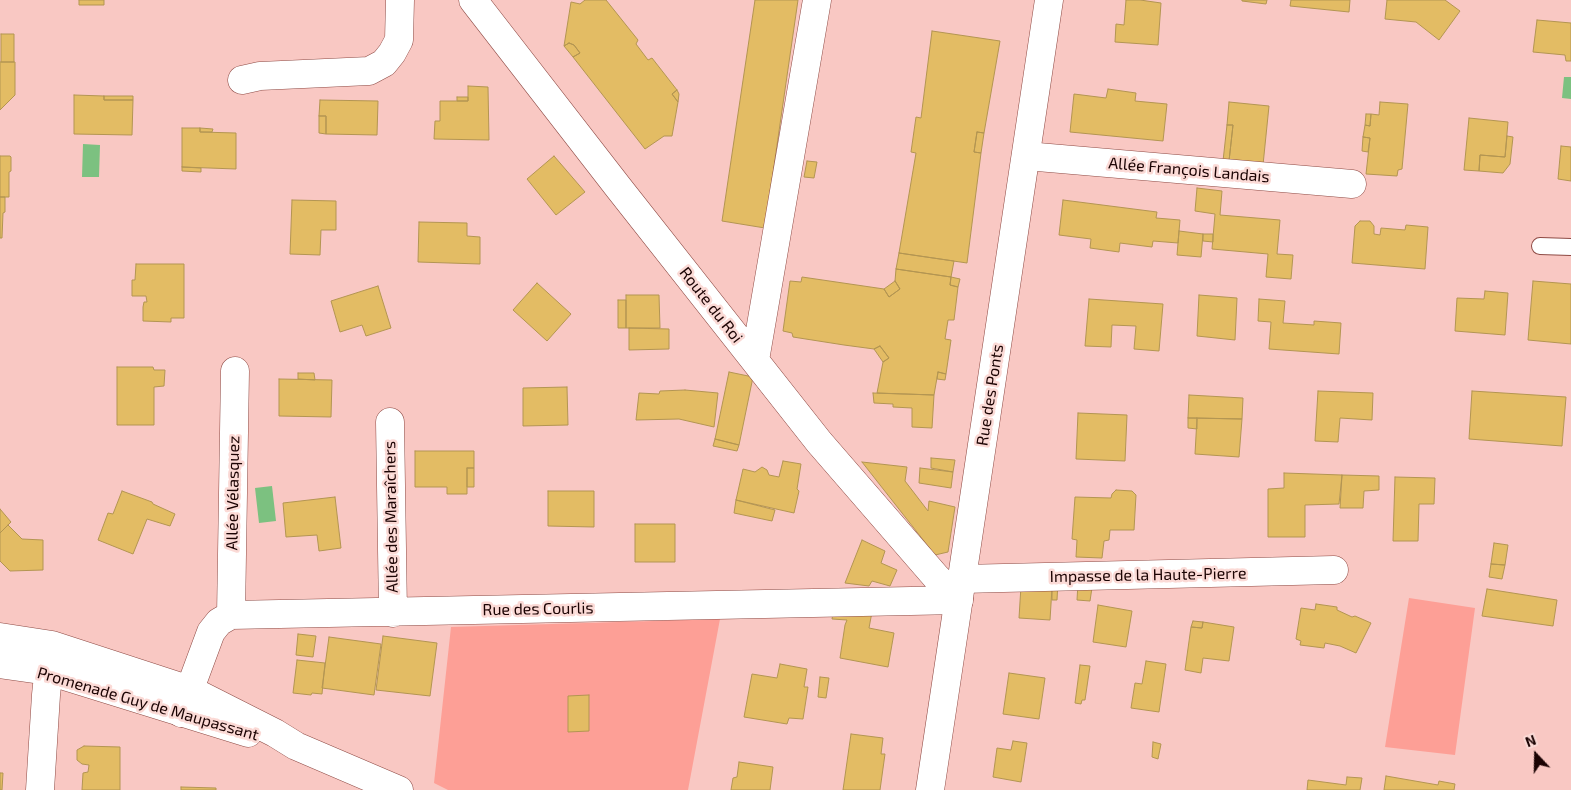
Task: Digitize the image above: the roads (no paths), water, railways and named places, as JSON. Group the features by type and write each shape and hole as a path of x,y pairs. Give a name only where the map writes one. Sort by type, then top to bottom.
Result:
{"street":[{"path":"242,80 260,76 370,71 384,63 399,40 400,0"},
{"name":"Route du Roi","path":"473,0 819,442 936,577 961,590"},
{"path":"755,360 817,0"},
{"name":"Rue des Ponts","path":"930,790 1049,0"},
{"name":"Allée François Landais","path":"1026,156 1352,184"},
{"name":"Allée Vélasquez","path":"232,615 235,371"},
{"name":"Allée des Maraîchers","path":"390,422 393,613"},
{"name":"Impasse de la Haute-Pierre","path":"961,590 1334,570"},
{"name":"Rue des Courlis","path":"232,615 393,613 961,590"},
{"path":"186,702 211,632 219,622 232,615"},
{"name":"Promenade Guy de Maupassant","path":"0,637 52,644 186,702 275,733 296,746 399,790"},
{"path":"40,790 48,672 52,644"},
{"name":"Promenade Guy de Maupassant","path":"0,664 48,672 186,702"}],"lane":[{"path":"1540,246 1571,247"}]}
